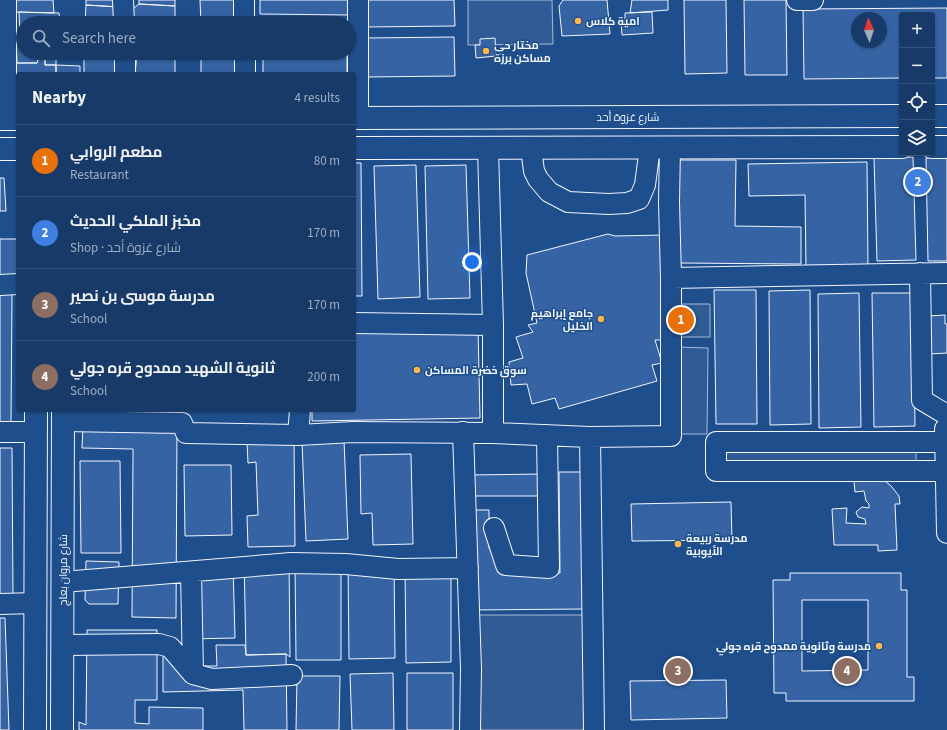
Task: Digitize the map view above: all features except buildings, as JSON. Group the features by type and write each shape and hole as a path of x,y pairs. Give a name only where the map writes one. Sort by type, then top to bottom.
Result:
{"main road":[{"name":"شارع غزوة أحد","path":"356,118 899,116"},
{"path":"935,116 947,116"},
{"path":"356,148 899,147"},
{"path":"935,147 947,147"},
{"path":"0,149 16,149"},
{"path":"35,730 36,412"},
{"name":"شارع مروان بعاج","path":"62,730 63,415"}],"street":[{"path":"6,0 8,119"},
{"path":"123,0 124,16"},
{"path":"244,0 244,16"},
{"path":"356,118 358,0"},
{"path":"797,0 814,0"},
{"path":"125,60 125,72"},
{"path":"245,60 245,72"},
{"path":"532,148 534,171 538,180 549,192 568,202 609,204 627,203 639,199 660,147"},
{"path":"63,415 182,423 186,433 298,435 352,432 463,432 590,437 671,436 671,278 669,202 660,147"},
{"path":"488,148 493,325 493,433"},
{"path":"920,273 922,400 946,415 947,533"},
{"path":"671,278 947,273"},
{"path":"0,285 16,284"},
{"path":"356,323 493,325"},
{"path":"298,435 300,412"},
{"path":"0,432 36,432"},
{"path":"463,432 471,669 470,730"},
{"path":"494,528 506,565 549,568 547,435"},
{"path":"590,437 594,730"},
{"path":"946,442 716,442 716,471 946,471"},
{"path":"63,582 291,563 346,564 398,569 468,568"},
{"path":"191,572 193,674"},
{"path":"0,604 35,603"},
{"path":"62,645 159,644 170,647 193,674 212,679 292,675"}],"shaded area":[{"path":"468,0 552,0 553,44 468,45"},
{"path":"676,304 710,304 710,337 676,337"},
{"path":"677,347 708,348 707,434 676,434"},
{"path":"916,445 916,466 720,468 720,447"},
{"path":"476,615 588,615 588,730 476,730"}],"place":[{"name":"امية كلاس","path":"578,21"},
{"name":"مختار حي مساكن برزة","path":"486,51"},
{"name":"مخبز الملكي الحديث","path":"918,182"},
{"name":"جامع إبراهيم الخليل","path":"601,319"},
{"name":"مطعم الروابي","path":"681,320"},
{"name":"سوق خضرة المساكن","path":"417,370"},
{"name":"مدرسة ربيعة الأيوبية","path":"678,544"},
{"name":"مدرسة وثانوية ممدوح قره جولي","path":"879,646"},
{"name":"مدرسة موسى بن نصير","path":"678,671"},
{"name":"ثانوية الشهيد ممدوح قره جولي","path":"847,671"}]}
